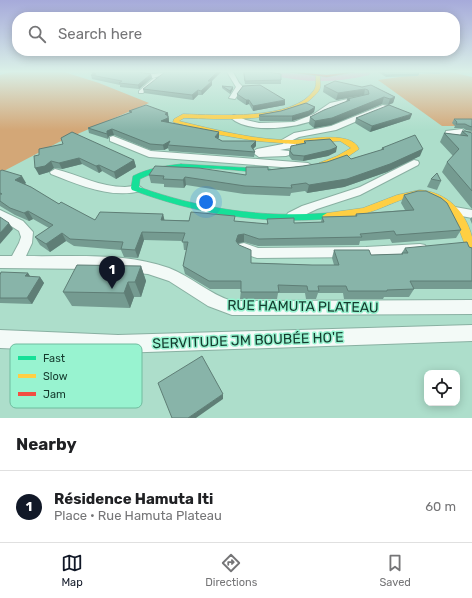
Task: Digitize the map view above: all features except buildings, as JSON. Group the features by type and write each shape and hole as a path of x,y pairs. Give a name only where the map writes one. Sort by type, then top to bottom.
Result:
{"street":[{"path":"234,98 238,92"},
{"path":"316,92 314,95 298,105 270,113 234,117 183,116 176,120 176,122 196,128 256,139 284,141 341,139 350,143 355,149 340,158 308,166 265,171 154,168 136,177 134,182 137,189 148,195 194,207 236,213 322,217 364,212 406,192 415,191 446,201 455,211 470,246 454,245"},
{"path":"234,117 244,122 259,125 295,124 312,118 333,105 364,98"},
{"path":"284,141 297,135 333,128 386,107"},
{"path":"462,132 449,133 448,135 472,135"},
{"path":"113,139 135,149 156,154 308,166"},
{"path":"222,142 256,139"},
{"path":"286,153 259,154 257,152 300,144 308,141"},
{"path":"292,216 307,207 348,196 367,188 414,164"},
{"path":"55,172 114,191 130,192 137,189"},
{"path":"455,211 472,214"},
{"path":"0,214 24,226 28,233 28,240 16,262"},
{"path":"244,248 257,253 366,252 432,248"},
{"name":"RUE HAMUTA PLATEAU","path":"0,262 102,264 146,268 164,272 184,282 217,304 232,308 472,307"},
{"name":"SERVITUDE JM BOUBÉE HO'E","path":"0,339 118,344 472,333"}],"shaded area":[{"path":"0,92 120,92 149,103 59,142 0,173"},
{"path":"394,92 472,92 472,126 442,126"}],"traffic: fast":[{"path":"270,171 200,167 163,168 148,172 136,178 135,188 181,203 229,214 278,218 327,216"}],"traffic: slow":[{"path":"315,92 305,101 291,109 273,113 234,117 183,116 176,120 176,122 215,132 256,139 294,142 341,139 354,146 355,149 340,158 323,163"},
{"path":"327,216 365,211 410,194 420,192 429,193 439,197 453,210 460,221 472,249"}],"place":[{"name":"Résidence Hamuta Iti","path":"112,289"}]}
